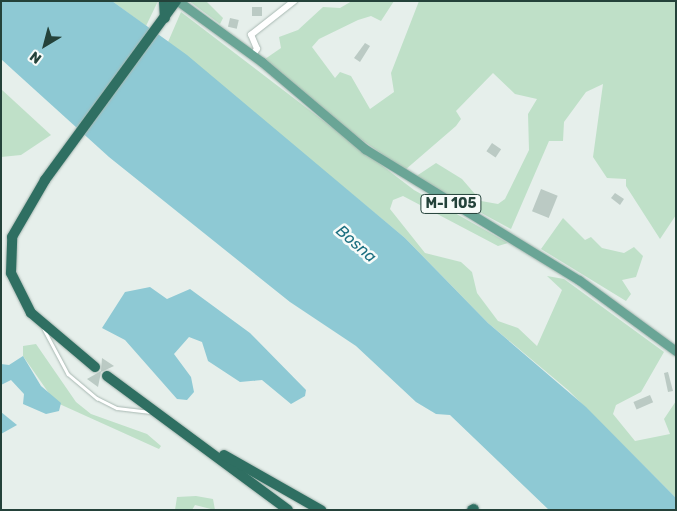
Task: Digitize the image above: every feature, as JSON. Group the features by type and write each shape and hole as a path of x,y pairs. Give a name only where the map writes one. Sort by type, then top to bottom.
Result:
{"highway":[{"path":"164,1 165,18"},
{"path":"95,368 43,325 16,286 9,253 17,224 45,180 177,1"},
{"path":"107,376 288,510"},
{"path":"182,430 321,510"},
{"path":"240,474 277,510"}],"main road":[{"name":"M-I 105","path":"177,1 253,55 365,149 579,280 676,351"}],"street":[{"path":"253,55 257,49 251,35 294,1"}],"lane":[{"path":"43,325 68,374 97,398 118,408 158,413"}],"green space":[{"path":"112,1 158,1 146,26"},
{"path":"189,1 206,1 223,18 220,24"},
{"path":"352,1 394,1 381,21 371,16 358,20 319,39 312,47 335,78 340,72 351,76 370,109 394,92 391,73 419,1 676,1 676,215 660,239 626,186 626,179 607,178 593,157 603,84 586,92 564,122 563,141 549,141 511,229 415,177 436,163 462,179 481,201 498,204 505,199 529,150 528,114 537,99 515,94 493,73 456,111 461,119 456,126 405,170 345,128 265,59 281,48 279,37 298,30 323,7 340,8"},
{"path":"181,12 414,190 508,243 498,246 403,196 393,200 390,209 425,253 461,262 472,272 477,293 498,321 518,328 537,346 562,290 547,276 564,279 664,352 641,392 616,405 613,414 635,441 670,434 664,419 676,401 676,498 568,390 488,323 405,238 168,42"},
{"path":"1,89 51,135 21,155 1,157"},
{"path":"563,218 585,240 591,237 602,248 624,253 634,247 643,256 636,277 622,280 631,294 626,301 541,249"},
{"path":"36,344 76,402 91,414 147,434 161,446 159,449 55,402 23,356 23,346"},
{"path":"196,496 213,499 215,510 195,505 192,510 175,510 177,497"}],"water":[{"name":"Bosna","path":"1,1 112,1 187,55 405,238 488,323 586,407 676,498 676,510 549,510 450,415 436,414 416,402 356,346 290,302 109,157 1,59"},
{"path":"150,287 167,299 190,289 250,333 306,390 305,396 291,404 262,380 240,382 208,361 202,342 189,337 174,354 191,377 194,392 187,400 177,399 125,340 102,328 125,292"},
{"path":"23,356 41,386 61,403 59,411 46,414 23,404 24,394 11,380 1,385 1,364 9,365"},
{"path":"1,412 17,425 1,434"}],"building":[{"path":"252,7 262,7 262,16 252,16"},
{"path":"230,18 239,20 237,29 228,27"},
{"path":"365,43 370,46 360,62 354,58"},
{"path":"492,143 501,149 496,157 486,151"},
{"path":"541,189 558,196 549,218 532,211"},
{"path":"615,193 624,199 620,205 611,198"},
{"path":"102,358 114,366 101,372 98,387 87,379 101,371"},
{"path":"668,372 673,391 668,392 664,373"},
{"path":"650,395 653,402 637,409 633,402"}]}
